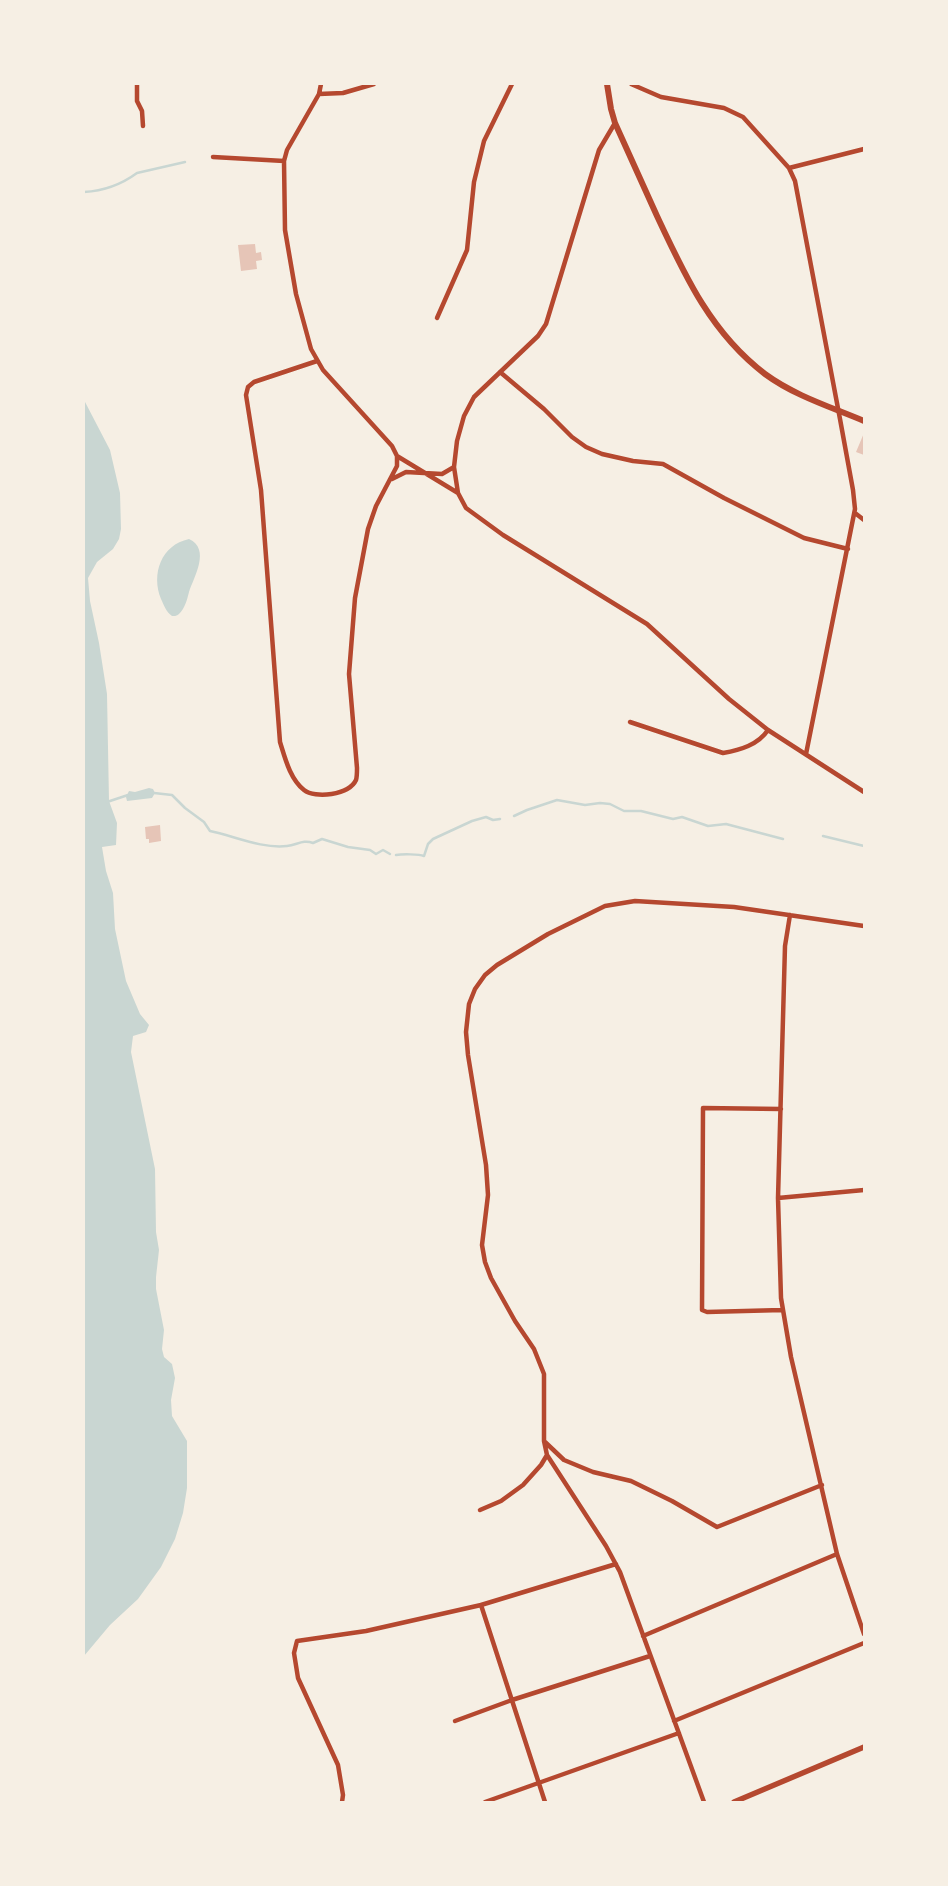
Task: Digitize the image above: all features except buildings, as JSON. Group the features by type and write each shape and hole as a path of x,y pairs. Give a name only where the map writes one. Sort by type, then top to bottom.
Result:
{"main road":[{"path":"607,84 615,123 673,250 691,287 706,311 734,346 765,374 806,398 864,421"}],"street":[{"path":"137,84 137,101 142,111 143,126"},
{"path":"317,361 254,382 248,387 246,395 261,490 279,732 283,752 298,784 313,795 325,795 348,788 356,780 357,768 349,674 355,598 368,529 376,506 397,466 397,456 392,446 317,361 296,294 285,230 284,161 287,150 319,94 321,84"},
{"path":"319,94 343,93 374,84"},
{"path":"437,318 467,250 474,182 484,140 512,84"},
{"path":"631,84 661,97 724,108 743,117 789,168 795,182 853,490 855,513 806,754"},
{"path":"615,123 599,150 546,324 538,336 474,397 468,406 458,440 454,467 458,493 466,508 503,535 647,624 723,694 768,730 864,792"},
{"path":"789,168 864,149"},
{"path":"213,157 284,161"},
{"path":"500,372 544,409 572,437 586,447 602,454 633,461 663,464 724,498 804,538 848,549"},
{"path":"397,456 458,493"},
{"path":"390,480 406,472 442,474 454,467"},
{"path":"855,513 864,520"},
{"path":"630,722 723,753 739,750 762,738 768,730"},
{"path":"704,1802 616,1564 547,1455 544,1440 544,1374 534,1349 515,1321 491,1278 485,1262 482,1245 488,1195 486,1165 468,1055 466,1032 469,1004 475,989 485,975 496,965 548,934 605,906 635,901 734,907 864,926"},
{"path":"790,915 785,946 778,1198 782,1310 837,1554 864,1634"},
{"path":"781,1109 703,1108 702,1310 707,1312 782,1310"},
{"path":"778,1198 864,1190"},
{"path":"544,1440 564,1460 593,1472 631,1481 672,1501 717,1527 822,1485"},
{"path":"480,1510 501,1501 523,1485 541,1465 547,1455"},
{"path":"643,1636 837,1554"},
{"path":"342,1802 343,1795 338,1765 298,1678 294,1653 297,1641 366,1632 481,1605 616,1564"},
{"path":"481,1605 544,1802"},
{"path":"674,1721 864,1643"},
{"path":"455,1721 512,1700 650,1656"},
{"path":"485,1802 679,1733"},
{"path":"734,1802 864,1747"}],"shaded area":[{"path":"84,400 110,450 120,493 121,529 119,539 113,549 97,562 88,578 90,601 107,694 109,801 117,823 116,845 102,847 106,871 113,893 115,929 126,981 140,1014 149,1025 146,1032 133,1036 131,1052 155,1169 156,1232 159,1250 156,1289 164,1330 162,1349 164,1357 172,1364 175,1378 171,1400 172,1416 187,1441 187,1488 183,1513 175,1539 161,1567 138,1599 110,1625 84,1656"},
{"path":"189,539 199,549 199,564 184,607 179,614 172,616 161,599 157,580 158,571 165,554 171,547"},
{"path":"149,788 153,789 155,793 152,798 127,801 126,797 129,791 135,792"}],"waterway":[{"path":"84,192 112,186 137,173 185,162"},
{"path":"154,793 172,795 185,808 204,822 210,831 248,842 277,846 303,842 313,843 322,839 348,847 370,850 376,854 383,850 390,854"},
{"path":"107,802 128,795"},
{"path":"514,816 557,800 585,805 600,803 610,804 624,811 641,811 673,819 682,817 708,826 726,824 783,839"},
{"path":"396,855 424,856 428,844 433,839 472,821 486,817 493,820 500,819"},
{"path":"823,836 864,846"}]}
